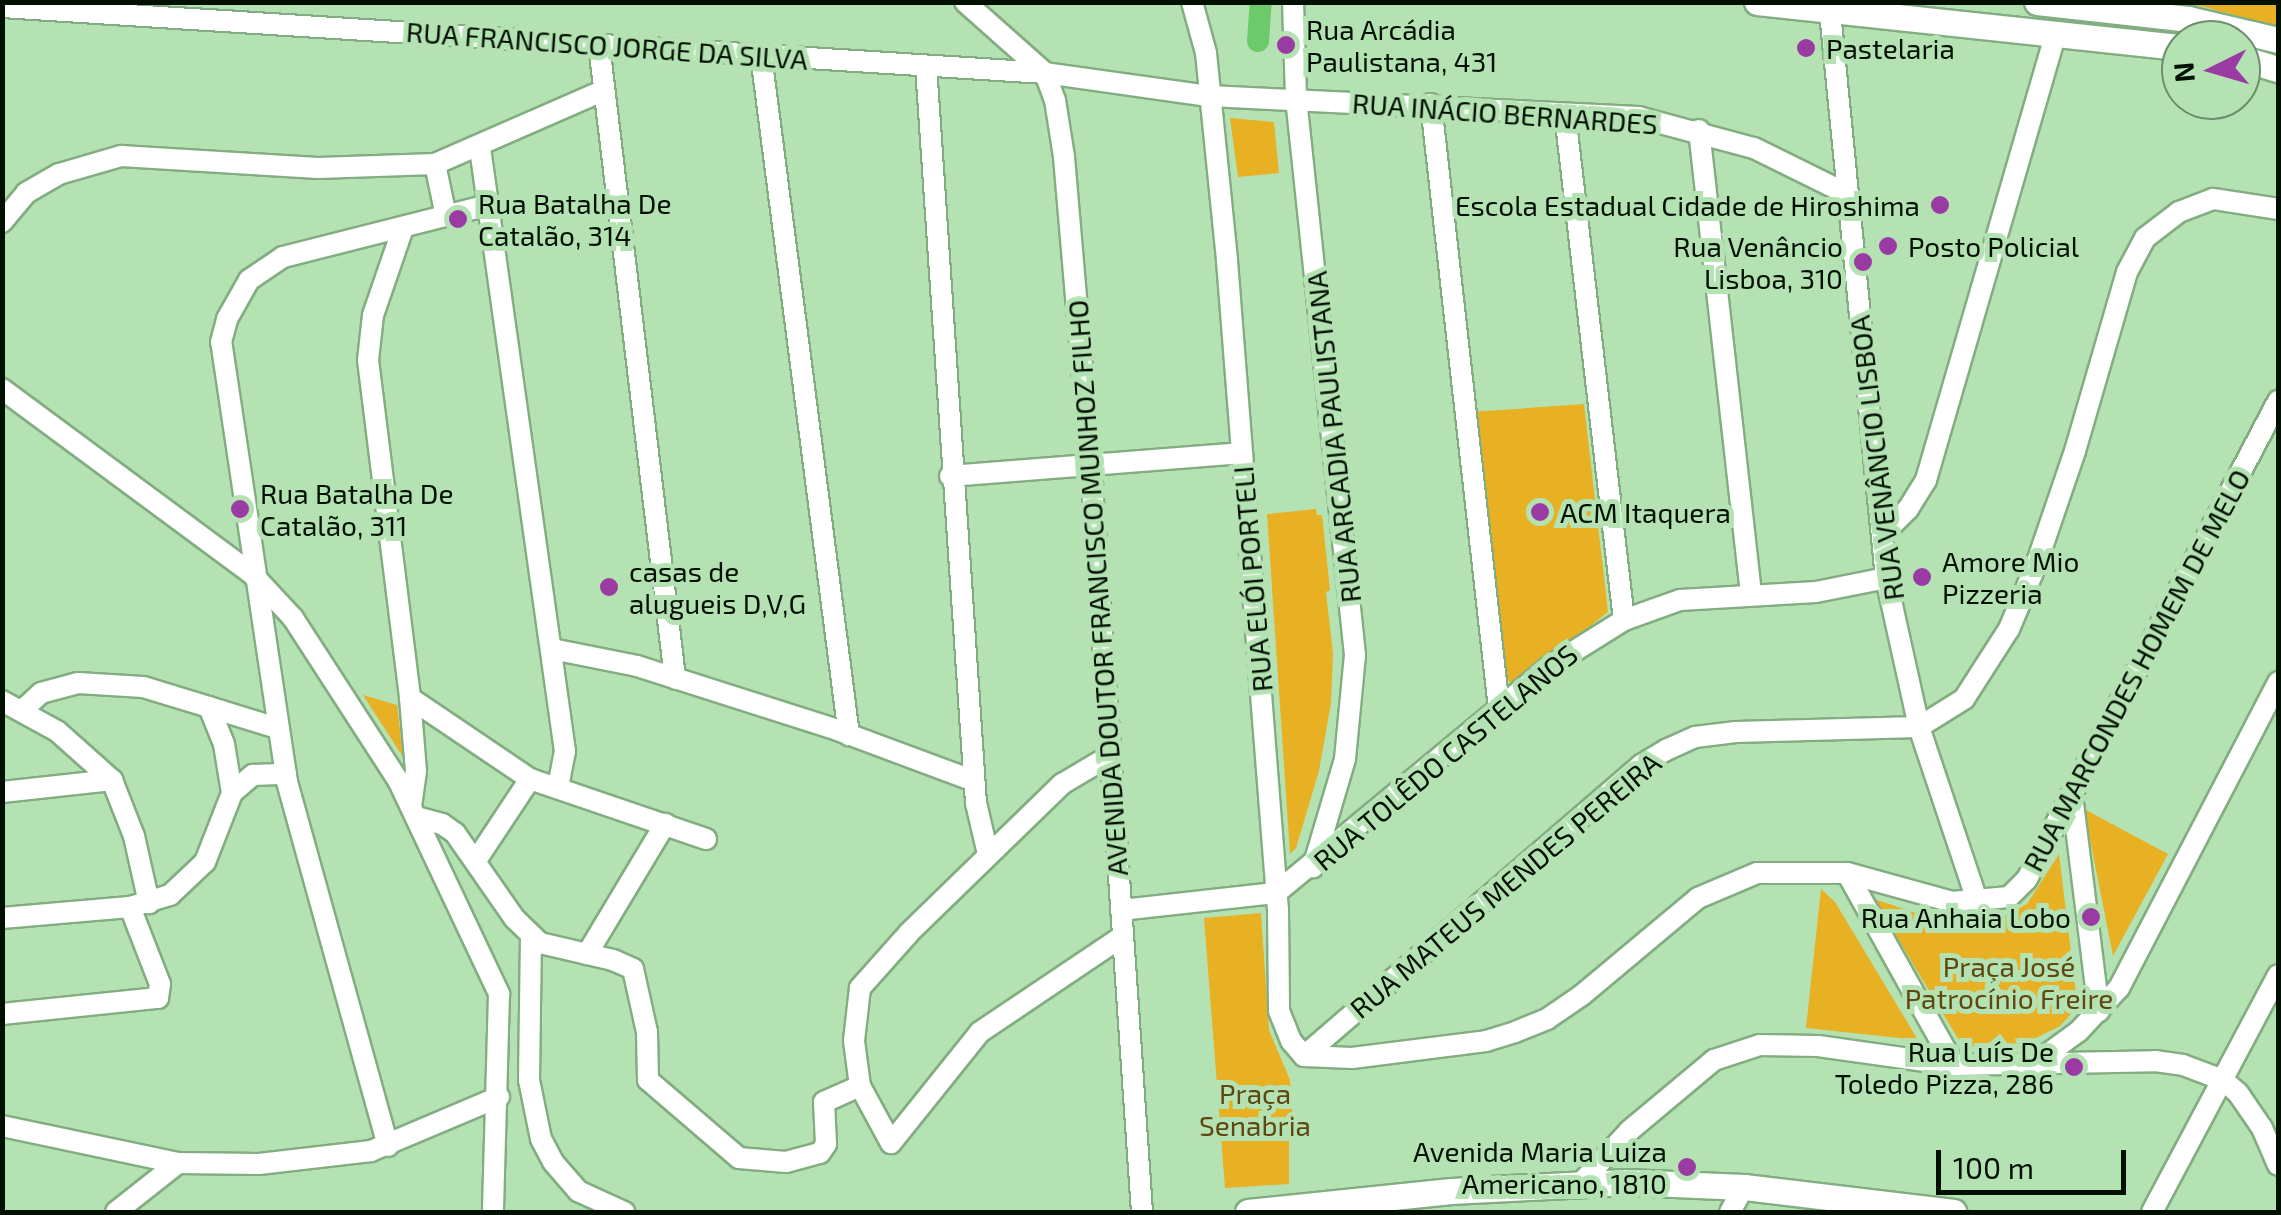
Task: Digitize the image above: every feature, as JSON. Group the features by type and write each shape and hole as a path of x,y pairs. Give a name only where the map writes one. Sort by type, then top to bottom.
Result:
{"main road":[{"path":"1757,2 2161,45"},
{"path":"2037,2 2188,18 2278,40"},
{"path":"1248,1212 1597,1174 1954,1212"}],"street":[{"path":"965,2 1045,74"},
{"name":"RUA ELÓI PORTELI","path":"1192,2 1206,53 1242,453 1276,894 1279,1011 1290,1041 1304,1056"},
{"name":"RUA ARCADIA PAULISTANA","path":"1292,2 1296,98 1356,654 1346,759 1313,867"},
{"name":"RUA FRANCISCO JORGE DA SILVA","path":"2,7 1045,74 1209,96"},
{"name":"RUA VENÂNCIO LISBOA","path":"1829,8 1886,578 1919,727 1978,902"},
{"path":"1882,535 1908,510 1926,480 2056,33"},
{"path":"599,45 675,678"},
{"path":"761,55 849,736"},
{"path":"926,66 950,476 974,781 988,854"},
{"name":"AVENIDA DOUTOR FRANCISCO MUNHOZ FILHO","path":"1045,74 1055,100 1064,157 1090,466 1142,1212"},
{"path":"2,222 26,193 59,174 120,156 318,168 436,164 480,148 525,122 604,90"},
{"name":"RUA INÁCIO BERNARDES","path":"1209,96 1638,117 1699,130 1754,148 1847,194"},
{"path":"1431,104 1500,708"},
{"path":"1565,114 1624,620"},
{"path":"1699,130 1751,595"},
{"path":"480,148 565,751 558,788"},
{"path":"436,164 446,216"},
{"path":"1919,727 1964,699 2009,629 2075,451 2128,272 2145,238 2179,212 2214,199 2278,210"},
{"path":"388,1146 286,774 222,362 226,319 249,280 283,257 488,206"},
{"path":"404,228 373,315 368,360 410,698 416,770 413,811"},
{"path":"2,389 253,576 315,649 413,811 499,994 493,1212"},
{"name":"RUA MARCONDES HOMEM DE MELO","path":"1304,1056 1352,1058 1486,1042 1514,1032 1547,1019 1582,995 1698,898 1731,882 1781,870 1847,872 1930,898 1978,902 2009,897 2018,890 2072,795 2278,401"},
{"path":"950,476 1242,453"},
{"name":"RUA TOLÊDO CASTELANOS","path":"1276,894 1582,643 1624,620 1680,600 1816,592 1886,578"},
{"path":"552,649 675,678 974,781"},
{"path":"23,710 41,692 78,682 143,687 277,728"},
{"path":"2032,1066 2079,1031 2128,974 2278,682"},
{"path":"410,698 530,779 706,839"},
{"path":"2,702 23,710 84,750 112,780 134,836 139,905 160,984 158,998 2,1014"},
{"path":"209,707 224,744 232,793"},
{"name":"RUA MATEUS MENDES PEREIRA","path":"1304,1056 1569,826 1666,750 1696,737 1736,732 1919,727"},
{"path":"1111,755 1062,784 988,854 860,988 854,1024 860,1086 891,1143 980,1032 1123,936"},
{"path":"2,918 139,905 170,895 205,862 232,793 253,775 286,774"},
{"path":"477,859 530,779"},
{"path":"2,792 112,780"},
{"path":"2072,795 2099,1010"},
{"path":"413,811 442,824 477,859 530,936 551,948 587,954 633,969 647,1032 648,1080 740,1158 786,1162 820,1153 826,1144 824,1102 860,1086"},
{"path":"587,954 665,824"},
{"path":"2050,834 2078,848"},
{"path":"1847,872 1954,1065"},
{"path":"1121,910 1276,894"},
{"path":"530,936 529,1080 541,1139 553,1162 578,1191 624,1212"},
{"path":"2152,1212 2278,975"},
{"path":"2079,1031 2081,1050 2091,1065"},
{"path":"1597,1174 1714,1060 1760,1044 1818,1046 1954,1065 2155,1061 2183,1065 2222,1080 2253,1111 2278,1165"},
{"path":"2,1126 178,1163 259,1164 388,1146 498,1097"},
{"path":"116,1212 178,1163"},
{"path":"1716,1186 1718,1212"},
{"path":"1730,1212 1744,1187"}],"green space":[{"path":"2148,3 2278,3 2278,27 2261,20 2201,6"},
{"path":"1230,118 1274,122 1279,173 1238,177"},
{"name":"ACM Itaquera","path":"1584,404 1608,612 1514,686 1503,676 1472,412"},
{"path":"1316,509 1317,515 1322,515 1330,590 1326,592 1333,654 1331,703 1319,771 1296,848 1290,854 1267,514"},
{"path":"363,695 397,705 403,757"},
{"path":"2084,809 2168,854 2113,956"},
{"name":"Praça José Patrocínio Freire","path":"2059,854 2076,993 2074,1011 2060,1026 2036,1038 1998,1048 1968,1046 1957,1037 1874,899 1943,922 1989,924 2027,904"},
{"path":"1821,889 1835,902 1918,1040 1806,1028"},
{"name":"Praça Senabria","path":"1261,913 1269,1030 1290,1080 1293,1125 1289,1126 1289,1184 1225,1188 1204,918"}],"waterway":[{"path":"1258,41 1261,2"}],"place":[{"name":"Rua Arcádia Paulistana, 431","path":"1286,45"},
{"name":"Pastelaria","path":"1806,48"},
{"name":"Escola Estadual Cidade de Hiroshima","path":"1940,205"},
{"name":"Rua Batalha De Catalão, 314","path":"458,219"},
{"name":"Posto Policial","path":"1888,246"},
{"name":"Rua Venâncio Lisboa, 310","path":"1863,262"},
{"name":"Rua Batalha De Catalão, 311","path":"240,509"},
{"name":"ACM Itaquera","path":"1540,512"},
{"name":"Amore Mio Pizzeria","path":"1922,577"},
{"name":"casas de alugueis D,V,G","path":"609,587"},
{"name":"Rua Anhaia Lobo","path":"2091,917"},
{"name":"Rua Luís De Toledo Pizza, 286","path":"2074,1067"},
{"name":"Avenida Maria Luiza Americano, 1810","path":"1687,1167"}]}
